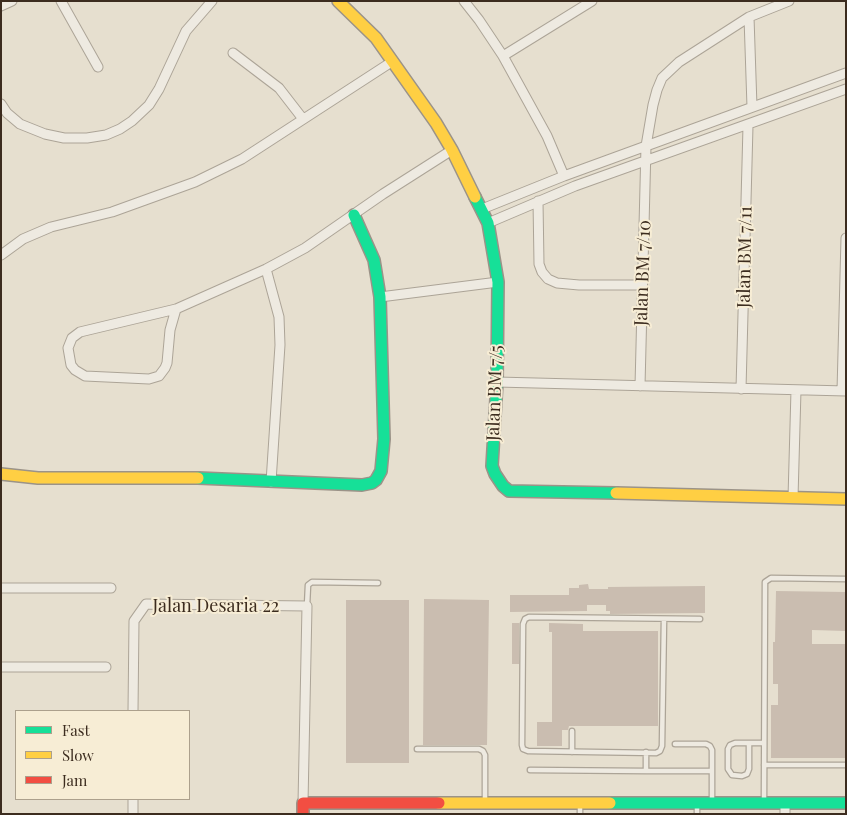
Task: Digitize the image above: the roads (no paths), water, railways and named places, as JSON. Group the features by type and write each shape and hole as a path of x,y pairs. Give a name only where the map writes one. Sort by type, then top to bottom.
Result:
{"street":[{"path":"1,6 12,1"},
{"path":"61,1 98,66"},
{"path":"1,104 20,124 45,134 64,138 87,138 106,135 120,130 149,105 159,89 186,31 212,1"},
{"name":"Jalan BM 7/5","path":"338,1 376,38 436,123 452,150 488,223 498,282 492,466 500,483 509,491 516,492 846,499"},
{"path":"464,1 503,56 547,136 564,176"},
{"path":"503,56 592,1"},
{"name":"Jalan BM 7/10","path":"640,386 646,146 653,105 662,78 679,62 749,17 789,1"},
{"path":"749,17 752,107"},
{"path":"234,53 279,88 302,119"},
{"path":"1,255 22,239 51,227 112,212 195,182 242,159 393,61"},
{"path":"482,209 564,176 846,73"},
{"path":"488,223 538,201 846,89"},
{"name":"Jalan BM 7/11","path":"741,388 748,126"},
{"path":"176,309 170,330 166,368 159,376 149,379 85,376 70,365 68,348 72,338 80,332 176,309 266,269 306,248 383,194 452,150"},
{"path":"538,201 539,264 542,272 548,279 557,283 579,285 642,285"},
{"path":"1,474 38,478 187,478 362,485 372,482 382,471 384,439 380,297 374,260 354,215"},
{"path":"496,382 844,391 846,238"},
{"path":"266,269 279,317 280,345 271,482"},
{"path":"380,297 498,282"},
{"path":"793,498 796,390"},
{"path":"1,588 111,588"},
{"name":"Jalan Desaria 22","path":"134,710 134,621 146,604 307,606"},
{"path":"307,606 303,808 485,803 580,808 697,808 712,803 764,803 785,808 846,803"},
{"path":"1,667 106,667"},
{"path":"133,814 134,800"}],"lane":[{"path":"764,803 765,582 771,578 846,578"},
{"path":"307,606 308,585 312,582 378,583"},
{"path":"664,619 662,746 660,751 656,753 572,752 528,751 523,749 523,621 529,618 700,619"},
{"path":"572,730 572,752"},
{"path":"749,743 747,774 742,776 732,775 728,769 728,749 730,745 735,743 749,743 764,743"},
{"path":"675,744 706,744 710,746 712,750 712,803"},
{"path":"417,749 479,749 483,751 485,755 485,803"},
{"path":"646,752 646,770"},
{"path":"764,765 846,766"},
{"path":"530,770 712,771"}]}
